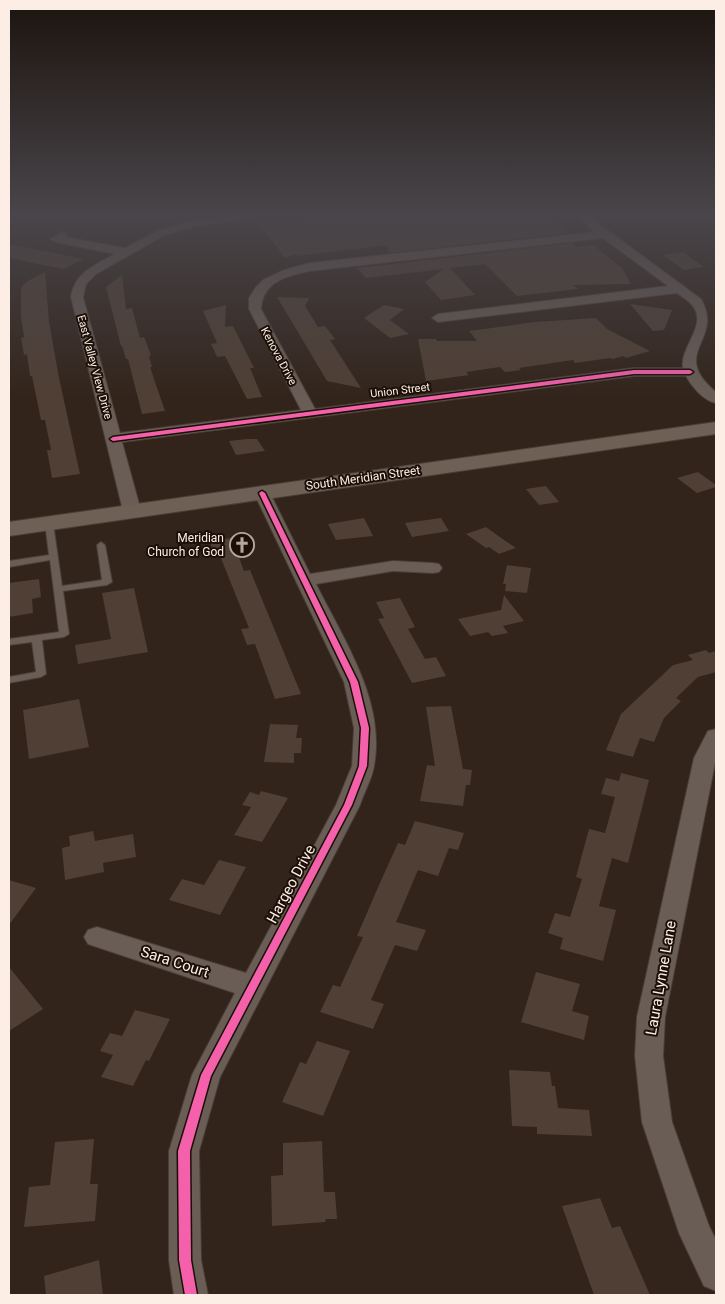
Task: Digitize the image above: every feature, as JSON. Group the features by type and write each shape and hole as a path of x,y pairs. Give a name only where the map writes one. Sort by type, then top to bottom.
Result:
{"main road":[{"name":"South Meridian Street","path":"9,529 716,428"}],"street":[{"name":"East Valley View Drive","path":"86,276 78,285 77,297 132,511"},
{"name":"Kenova Drive","path":"280,276 264,285 255,297 254,309 310,413"},
{"path":"661,276 704,310 705,320 690,358 690,372 696,381 716,399"},
{"path":"438,318 678,289"},
{"path":"700,334 716,336"},
{"name":"Union Street","path":"113,439 634,372 690,372"},
{"name":"Hargeo Drive","path":"191,1295 185,1260 184,1151 206,1075 348,805 363,766 366,728 354,682 262,493"},
{"path":"305,580 393,566 433,568"},
{"name":"Laura Lynne Lane","path":"716,736 705,758 651,1016 649,1056 657,1122 695,1233 716,1274"},
{"name":"Sara Court","path":"97,937 252,987"}],"lane":[{"path":"9,642 64,634 49,523"},
{"path":"58,589 107,582 101,545"},
{"path":"9,564 54,557"},
{"path":"9,680 41,674 37,638"}],"building":[{"path":"38,276 45,276 49,321 58,373 80,474 52,478 47,450 51,450 45,420 41,420 32,376 30,376 27,354 24,355 21,338 24,337 21,317 21,288 26,282"},
{"path":"122,276 126,309 132,308 140,338 144,337 151,355 149,356 152,367 150,367 165,411 142,414 128,359 126,359 121,346 106,287"},
{"path":"364,276 385,276 366,278"},
{"path":"434,276 457,276 475,295 441,300 425,282"},
{"path":"497,276 626,276 631,284 573,285 578,289 517,296"},
{"path":"277,297 309,298 305,306 318,327 325,326 335,339 330,340 361,388 327,381"},
{"path":"630,304 672,310 664,330 653,331"},
{"path":"226,305 225,327 233,326 254,368 250,368 262,397 247,399 225,356 217,357 211,344 217,343 203,311"},
{"path":"384,305 404,309 390,320 409,334 390,338 364,318"},
{"path":"596,318 607,329 650,351 626,358 623,356 613,359 575,363 573,360 519,368 521,370 505,372 500,367 466,372 469,375 426,381 418,339 477,341 469,331 535,322"},
{"path":"257,439 265,451 236,455 229,441"},
{"path":"698,472 716,485 716,487 697,493 677,478"},
{"path":"546,486 559,502 539,505 526,489"},
{"path":"364,518 373,536 336,540 328,524"},
{"path":"441,518 449,531 412,537 405,523"},
{"path":"486,527 516,548 499,554 489,547 486,548 466,534"},
{"path":"232,538 244,571 250,570 301,694 275,699 255,644 247,645 241,629 249,628 220,556 214,556 210,541"},
{"path":"507,565 531,568 527,593 505,591 506,584 503,584"},
{"path":"39,579 41,597 32,599 33,613 9,617 9,583"},
{"path":"134,588 148,652 78,664 75,645 111,639 102,593"},
{"path":"504,595 524,621 503,626 508,633 492,636 488,632 470,636 458,619 501,610"},
{"path":"400,598 415,627 408,629 425,659 436,657 446,676 412,683 378,619 384,618 376,602"},
{"path":"706,650 709,653 716,651 716,672 698,677 676,698 681,701 664,718 654,742 640,738 633,757 606,750 621,714 673,665 693,660 688,655"},
{"path":"79,699 89,747 29,759 23,710"},
{"path":"451,706 463,769 472,770 470,785 466,785 463,806 420,801 427,765 435,766 426,707"},
{"path":"270,724 298,725 296,738 302,738 301,753 294,753 294,763 264,762"},
{"path":"621,773 649,780 628,863 612,858 599,906 616,910 603,961 560,949 563,938 548,933 555,913 570,917 582,879 576,877 589,829 605,833 615,797 601,794 606,778 619,781"},
{"path":"261,791 288,798 262,842 234,835 251,807 242,805 250,792 259,795"},
{"path":"415,821 464,833 458,850 449,848 438,876 418,870 396,922 426,930 417,951 395,945 371,1000 384,1004 373,1029 320,1012 333,985 340,987 363,937 357,936 379,885 398,843 405,845"},
{"path":"93,831 95,841 133,834 136,857 103,863 104,872 65,880 62,848 70,846 69,836"},
{"path":"219,860 246,867 220,915 169,900 182,879 204,885"},
{"path":"9,880 36,888 9,925"},
{"path":"9,967 43,1009 9,1031"},
{"path":"536,972 580,984 572,1011 589,1016 584,1040 521,1022"},
{"path":"135,1010 170,1019 149,1061 146,1060 133,1086 101,1077 113,1055 100,1051 110,1033 122,1036"},
{"path":"317,1041 350,1051 323,1116 282,1102 300,1062 306,1064"},
{"path":"509,1070 550,1072 552,1086 555,1086 558,1108 589,1110 592,1136 537,1134 537,1127 512,1126"},
{"path":"94,1139 90,1184 98,1184 95,1221 24,1227 29,1187 50,1185 55,1142"},
{"path":"322,1141 324,1192 335,1192 337,1219 326,1219 325,1222 272,1226 271,1176 283,1175 283,1143"},
{"path":"600,1198 612,1228 620,1226 650,1295 594,1295 562,1206"},
{"path":"99,1260 103,1295 46,1295 44,1276"}],"cycle path":[{"path":"113,439 634,372 690,372"},
{"path":"191,1295 185,1260 184,1151 206,1075 348,805 363,766 365,728 354,682 262,493"}],"place":[{"name":"Meridian Church of God","path":"242,545"}]}
